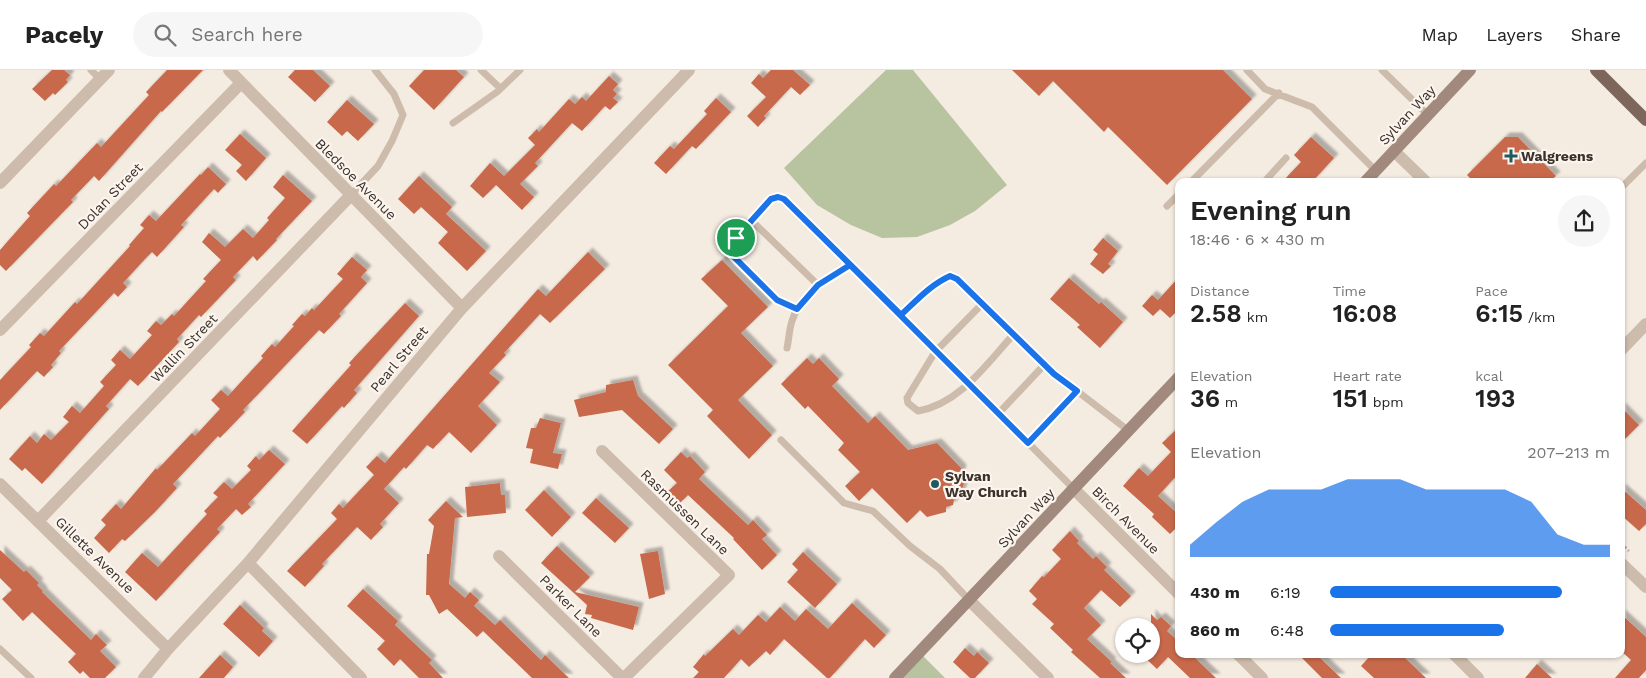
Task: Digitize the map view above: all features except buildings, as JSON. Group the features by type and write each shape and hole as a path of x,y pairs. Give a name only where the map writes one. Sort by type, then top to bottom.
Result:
{"main road":[{"name":"Sylvan Way","path":"1369,178 1470,70"},
{"path":"1596,70 1646,120"},
{"name":"Sylvan Way","path":"895,678 1175,381"}],"street":[{"name":"Bledsoe Avenue","path":"229,70 462,308"},
{"name":"Pearl Street","path":"144,678 168,649 248,563 462,308 689,70"},
{"path":"0,183 100,73"},
{"name":"Dolan Street","path":"0,330 241,84"},
{"path":"1394,151 1422,178"},
{"name":"Wallin Street","path":"38,521 351,195"},
{"path":"1625,346 1646,324"},
{"name":"Rasmussen Lane","path":"602,451 728,575 623,678"},
{"name":"Gillette Avenue","path":"0,484 168,649"},
{"name":"Birch Avenue","path":"1074,489 1175,590"},
{"name":"Parker Lane","path":"499,556 623,678"},
{"path":"248,563 361,678"},
{"path":"1625,567 1646,587"},
{"path":"969,600 1048,678"},
{"path":"1242,658 1262,678"},
{"path":"1458,658 1478,678"}],"lane":[{"path":"351,195 378,166 392,141 403,115 394,94 376,70"},
{"path":"481,70 500,88"},
{"path":"453,123 500,88 520,70"},
{"path":"1246,70 1264,88 1312,107 1376,171"},
{"path":"1382,70 1428,115"},
{"path":"1389,76 1395,70"},
{"path":"1195,178 1279,94"},
{"path":"1268,178 1286,158"},
{"path":"1625,184 1646,164"},
{"path":"797,309 777,300 732,255 732,246 736,238 771,199 778,197 784,199 1074,489"},
{"path":"1167,206 1175,198"},
{"path":"752,221 818,285"},
{"path":"787,348 792,320 797,309 818,285 850,265"},
{"path":"901,315 928,289 950,276 957,279 1054,374 1129,431"},
{"path":"982,304 935,352 907,398 908,403 918,411 931,409 968,385 1014,334"},
{"path":"998,414 1044,364"},
{"path":"1028,443 1077,391"},
{"path":"781,440 844,503 873,511 910,546 940,569 969,600"},
{"path":"0,649 31,678"}],"path":[{"path":"1625,547 1629,551"}],"green space":[{"path":"886,70 913,70 1007,185 975,211 950,225 917,237 882,238 851,225 817,205 784,168"},
{"path":"919,652 945,678 895,678"}],"place":[{"name":"Walgreens","path":"1511,156"},
{"name":"Sylvan Way Church","path":"935,484"}],"route":[{"path":"778,197 784,199 901,315 928,289 942,280 950,276 957,279 1054,374 1077,391 1028,443 850,265 818,285 797,309 777,300 732,255 732,246 736,238 771,199 778,197"}]}
